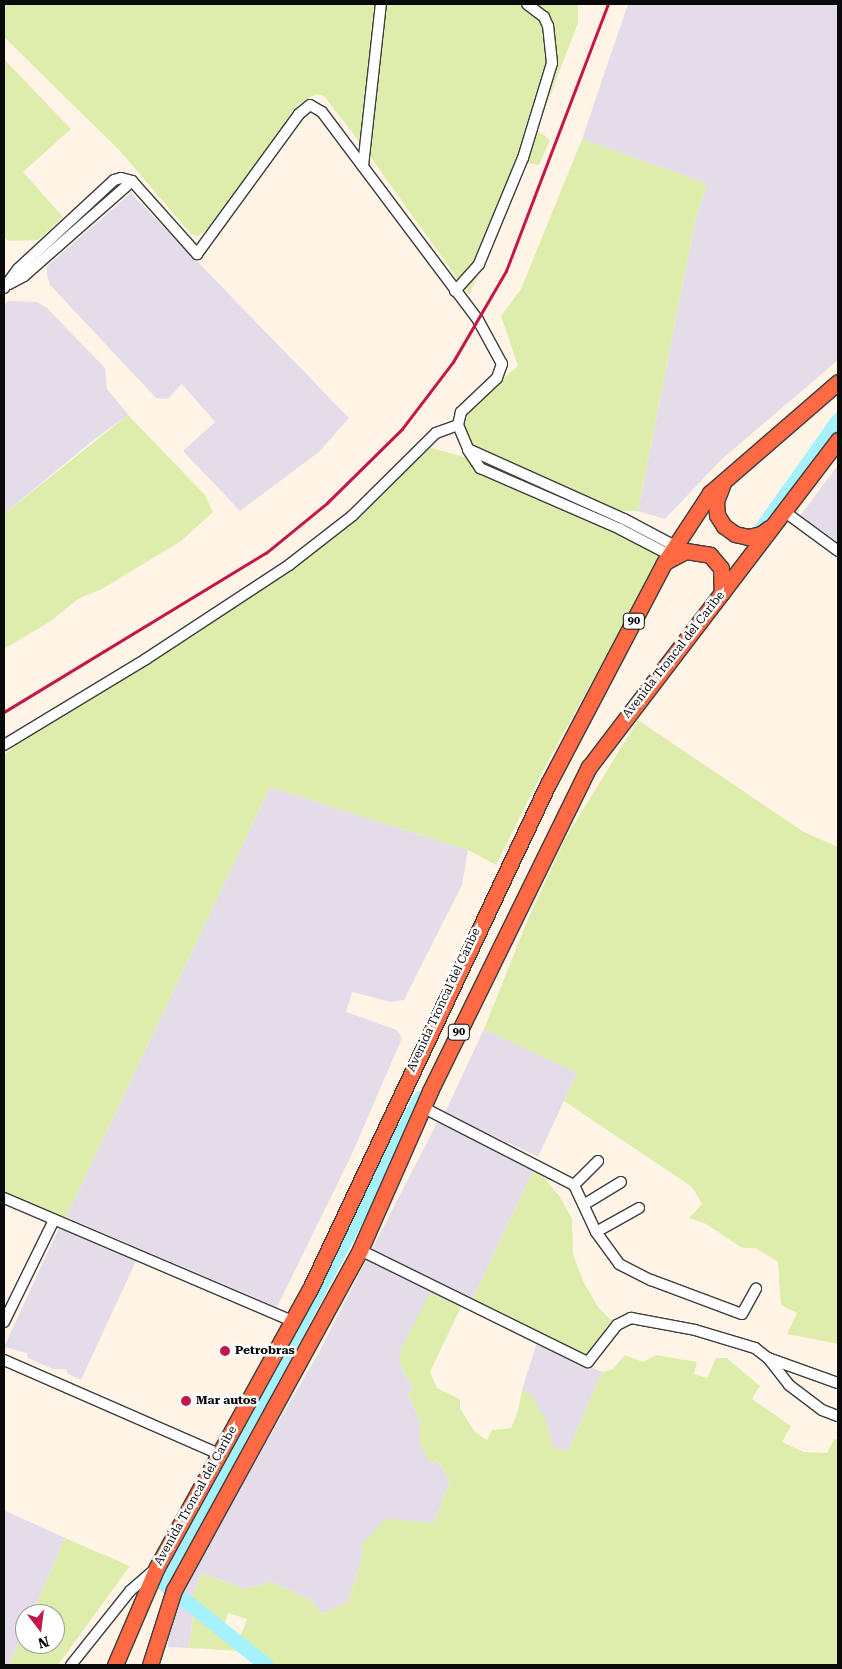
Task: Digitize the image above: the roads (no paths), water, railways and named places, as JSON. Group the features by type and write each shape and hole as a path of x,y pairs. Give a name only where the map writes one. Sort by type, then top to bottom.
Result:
{"highway":[{"name":"Avenida Troncal del Caribe","path":"115,1665 157,1567 292,1321 544,792 670,555 710,493 838,382"},
{"name":"Avenida Troncal del Caribe","path":"150,1665 174,1590 360,1250 422,1107 589,767 838,440"},
{"path":"726,478 716,501 717,514 724,526 735,534 748,537 761,534 785,512"},
{"path":"670,555 686,551 710,556 721,568 722,593"}],"street":[{"path":"363,166 381,4"},
{"path":"455,290 480,264 524,158 552,64 548,26 544,17 527,4"},
{"path":"5,287 24,276 132,181 197,254 299,114 310,105 322,112 478,320 502,364 497,378 461,412 458,425 468,450 624,519 670,555"},
{"path":"4,745 146,659 289,565 352,516 436,433 458,425"},
{"path":"785,512 838,551"},
{"path":"422,1107 574,1185 585,1204 596,1232 619,1264 652,1280 740,1313 744,1313 756,1289"},
{"path":"574,1185 598,1161"},
{"path":"585,1204 620,1182"},
{"path":"4,1198 292,1321"},
{"path":"596,1232 639,1208"},
{"path":"4,1322 54,1220"},
{"path":"360,1250 588,1362 617,1325 632,1318 695,1330 755,1348 768,1358 789,1385 822,1410 838,1416"},
{"path":"768,1358 838,1383"},
{"path":"4,1360 220,1454"},
{"path":"71,1665 130,1591 157,1567"}],"waterway":[{"path":"760,530 838,420"},
{"path":"167,1586 163,1583 420,1098"},
{"path":"180,1596 266,1665"}],"railway":[{"path":"4,712 266,553 327,503 402,429 453,362 506,271 608,4"}],"place":[{"name":"Petrobras","path":"225,1351"},
{"name":"Mar autos","path":"186,1401"}]}
